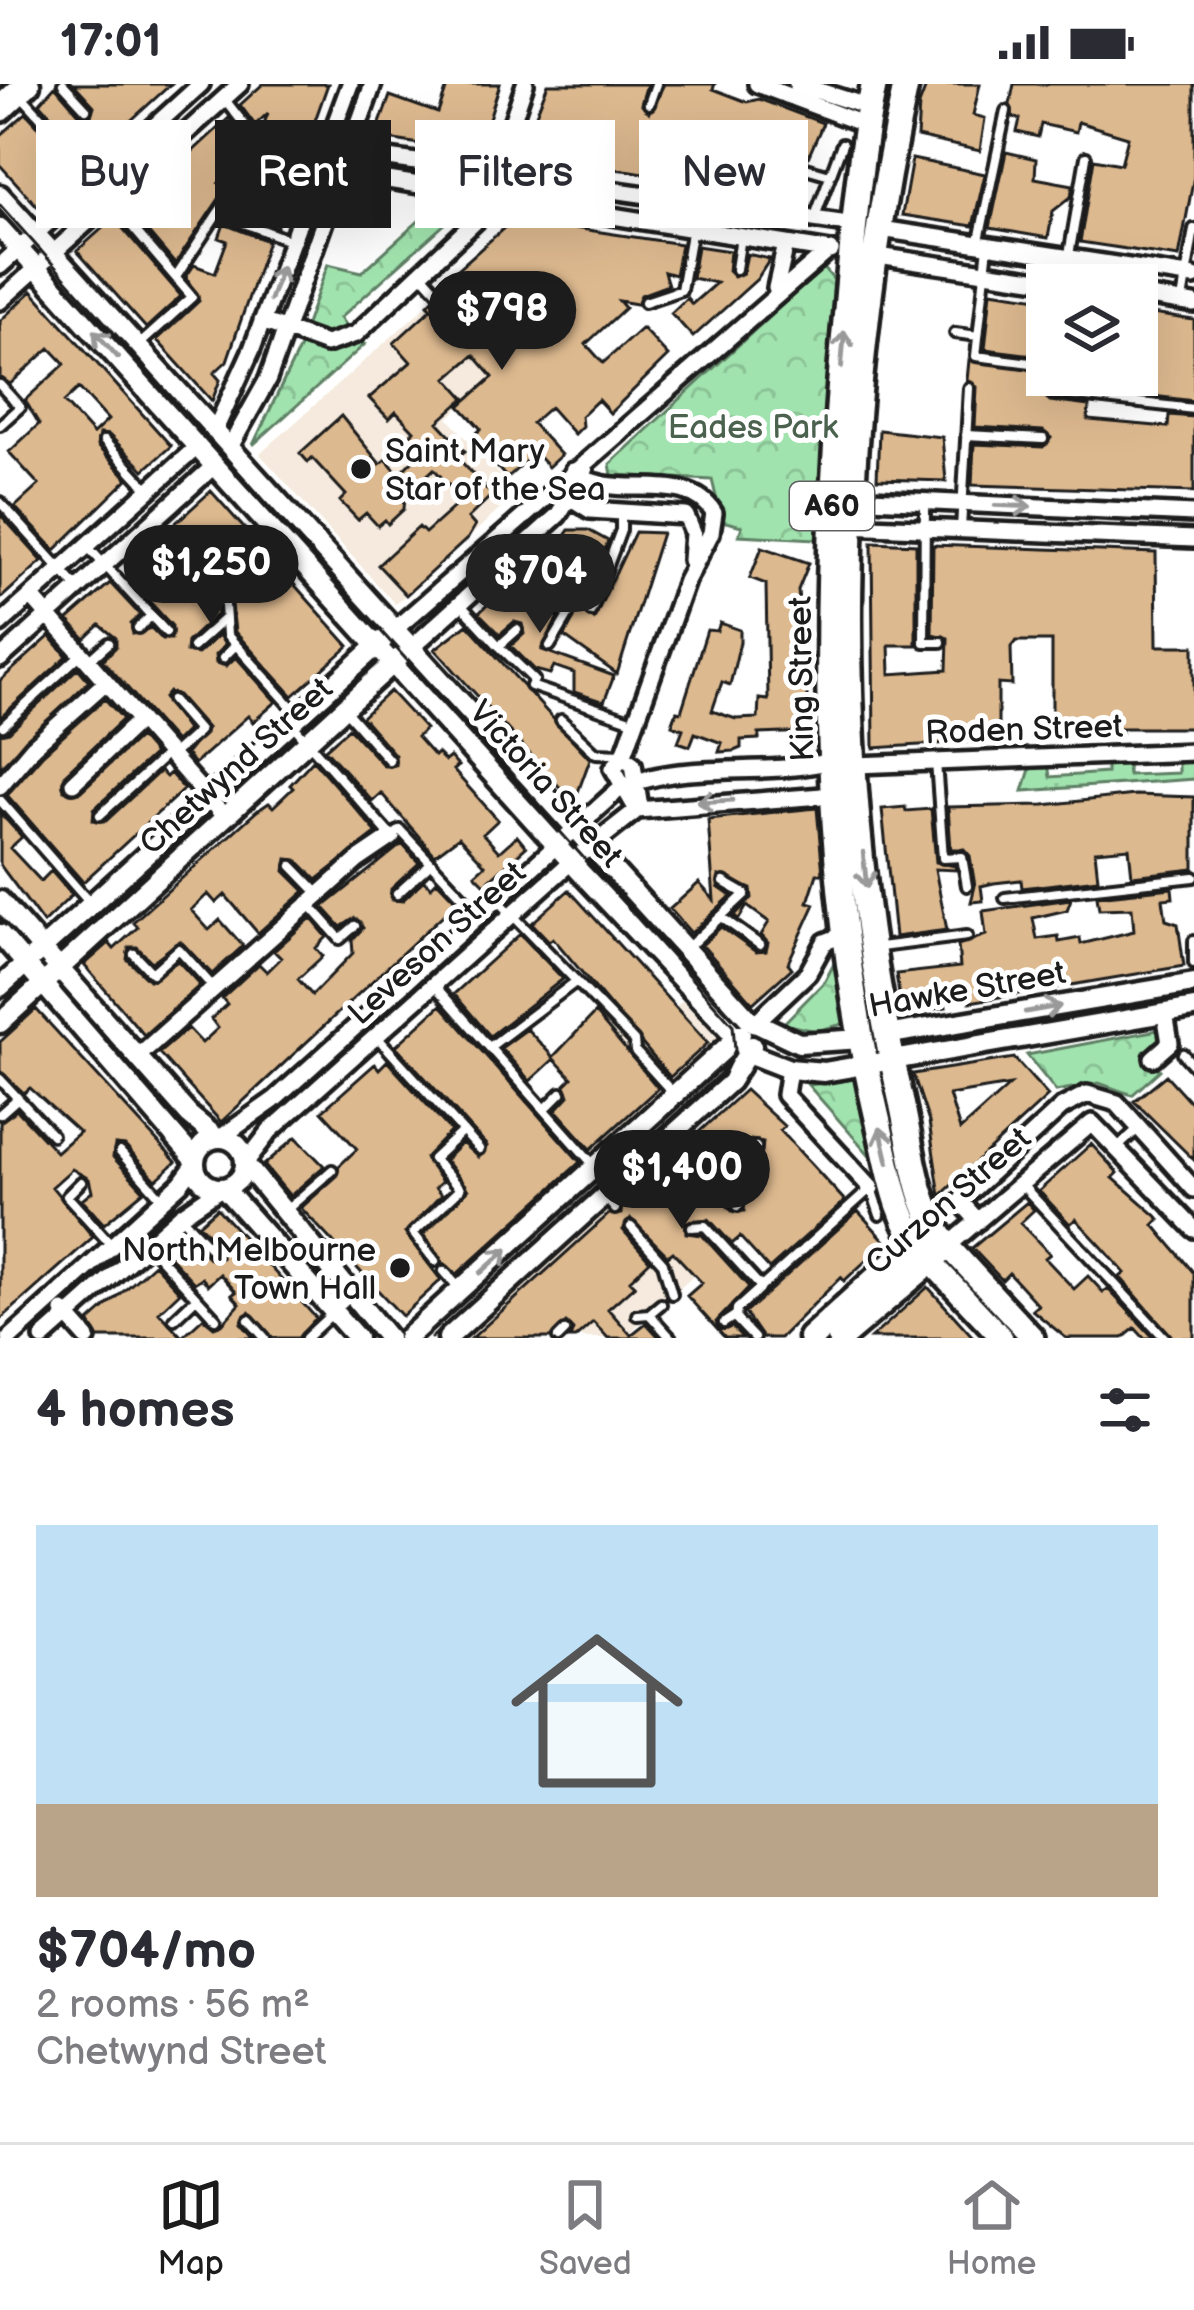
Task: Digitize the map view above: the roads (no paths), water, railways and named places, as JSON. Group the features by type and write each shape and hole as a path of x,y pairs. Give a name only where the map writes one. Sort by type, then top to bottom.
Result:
{"highway":[{"name":"King Street","path":"906,84 844,497 845,762 873,948 880,1045 866,1066 898,1204 934,1248"},
{"name":"King Street","path":"844,497 840,252 855,225 861,100"},
{"path":"855,225 881,229"},
{"path":"840,252 878,256"},
{"path":"836,795 845,762"},
{"name":"King Street","path":"836,795 846,934 934,1248"},
{"name":"Curzon Street","path":"811,1338 846,1328 934,1248"}],"main road":[{"path":"934,1248 1002,1338"},
{"path":"934,1248 1033,1338"}],"street":[{"path":"162,120 201,84"},
{"path":"191,128 240,84"},
{"path":"337,120 350,84"},
{"path":"360,120 373,84"},
{"path":"512,120 525,84"},
{"path":"757,84 861,100"},
{"path":"802,90 861,100"},
{"name":"Victoria Street","path":"0,195 589,848 754,1024"},
{"path":"808,218 855,225"},
{"name":"Victoria Street","path":"0,228 734,1039 750,1053 789,1070"},
{"path":"0,266 43,228"},
{"path":"1,299 80,228"},
{"path":"14,646 0,627 214,430 297,228"},
{"path":"0,658 230,447 260,397 321,228"},
{"path":"262,321 326,344 347,340 469,228"},
{"path":"692,228 840,252"},
{"path":"881,229 1190,277"},
{"path":"772,296 786,244"},
{"name":"Chetwynd Street","path":"0,990 70,921 554,485 577,475 772,296 840,252"},
{"path":"878,256 1026,279"},
{"path":"1158,298 1188,303"},
{"path":"577,475 605,487 685,491 712,509 714,524 686,580 623,756 613,768 630,784 638,809"},
{"name":"Chetwynd Street","path":"0,1023 169,864 528,543 569,500 577,475"},
{"path":"554,485 569,500 603,511 686,516"},
{"path":"603,511 605,487"},
{"path":"686,516 700,497"},
{"path":"844,497 1194,514"},
{"path":"686,516 694,533 686,580"},
{"path":"842,524 1194,539"},
{"path":"443,585 461,604"},
{"path":"31,596 224,815"},
{"path":"346,672 362,690"},
{"path":"0,786 33,747 106,682"},
{"path":"73,784 140,720"},
{"name":"Roden Street","path":"630,784 845,762 1194,752"},
{"path":"791,770 794,797"},
{"path":"555,843 630,784"},
{"path":"571,862 638,809 836,795"},
{"path":"129,1064 313,899 392,837"},
{"name":"Leveson Street","path":"218,1138 246,1124 555,843"},
{"path":"154,847 169,864"},
{"name":"Leveson Street","path":"246,1164 270,1131 571,862"},
{"path":"0,901 60,967 175,1130 205,1183 222,1188 357,1338"},
{"path":"70,921 88,941"},
{"path":"0,934 129,1064 218,1138 240,1146 246,1164 283,1213 388,1338"},
{"path":"407,1338 808,974 825,942 846,934"},
{"path":"419,969 434,985"},
{"name":"Hawke Street","path":"880,1045 985,1019 1194,983"},
{"path":"0,990 15,1009"},
{"name":"Hawke Street","path":"754,1024 807,1045 990,1044 1194,1008"},
{"path":"1165,1013 1169,1040 1189,1060"},
{"path":"985,1019 990,1044"},
{"path":"448,1338 610,1196 730,1081 750,1053 754,1024"},
{"path":"1154,1058 1169,1040"},
{"name":"Leveson Street","path":"327,1052 340,1068"},
{"name":"Hawke Street","path":"789,1070 824,1072 866,1066"},
{"path":"789,1070 784,1094 871,1188"},
{"name":"Curzon Street","path":"978,1221 960,1201 1066,1103 1099,1094 1117,1103 1139,1128"},
{"path":"175,1130 190,1115"},
{"name":"Curzon Street","path":"934,1248 978,1221 1081,1128 1092,1123 1101,1126 1119,1146"},
{"path":"1139,1128 1194,1189"},
{"path":"10,1338 164,1200 204,1144 218,1138"},
{"path":"1119,1146 1194,1229"},
{"path":"43,1338 180,1216 237,1183 246,1164"},
{"path":"597,1169 610,1196"},
{"path":"133,1228 147,1244"},
{"path":"304,1276 321,1260"},
{"path":"53,1299 87,1338"}],"lane":[{"path":"63,84 86,109"},
{"path":"649,104 656,84"},
{"path":"15,95 42,120"},
{"path":"224,98 241,120"},
{"path":"1006,111 983,246 976,356 1026,362"},
{"path":"814,219 842,144"},
{"path":"1065,264 1086,158"},
{"path":"808,169 830,176"},
{"path":"176,277 215,218"},
{"path":"135,228 192,297 139,345"},
{"path":"258,228 292,241"},
{"path":"645,302 681,290 692,228"},
{"path":"1188,303 1194,229"},
{"path":"736,268 741,236"},
{"path":"420,272 473,332"},
{"path":"955,333 978,336"},
{"path":"0,385 20,407 0,425"},
{"path":"961,531 969,388"},
{"path":"1078,396 1194,409"},
{"path":"967,435 1043,439"},
{"path":"104,441 148,490"},
{"path":"171,470 188,490"},
{"path":"0,502 78,588"},
{"path":"926,503 924,642 941,642"},
{"path":"1082,536 1084,509"},
{"path":"591,611 620,530 621,512"},
{"path":"528,543 580,599 590,588"},
{"path":"87,546 166,632"},
{"path":"514,556 568,616 550,646"},
{"path":"199,562 224,591 225,618 236,646 295,719 306,740 392,837 400,830 480,915"},
{"path":"461,604 534,680 531,686 634,722"},
{"path":"138,628 151,616"},
{"path":"193,647 225,618"},
{"path":"499,646 517,630"},
{"path":"3,727 109,643"},
{"path":"223,658 236,646"},
{"path":"100,815 199,730 172,700"},
{"path":"343,708 389,760"},
{"path":"561,720 596,753 623,756"},
{"path":"936,760 943,858 962,856 967,886"},
{"path":"0,800 90,903"},
{"path":"397,894 430,862"},
{"path":"292,866 340,939 356,926"},
{"path":"1005,898 1194,877"},
{"path":"683,951 745,894 724,883"},
{"path":"497,899 634,1041 635,1051 675,1096"},
{"path":"721,917 760,945"},
{"path":"873,948 967,936"},
{"path":"1194,941 1194,962"},
{"path":"134,954 152,973 179,949 213,987"},
{"path":"491,1046 574,982"},
{"path":"434,985 597,1169"},
{"path":"376,1036 479,1149"},
{"path":"0,1079 52,1135"},
{"path":"546,1108 561,1093"},
{"path":"0,1114 17,1098"},
{"path":"1119,1146 1139,1128"},
{"path":"435,1261 412,1233 460,1189 433,1159 463,1131"},
{"path":"673,1132 738,1206"},
{"path":"718,1183 756,1147"},
{"path":"120,1152 164,1200"},
{"path":"283,1213 332,1170"},
{"path":"81,1182 67,1196 113,1246"},
{"path":"1020,1183 1166,1338"},
{"path":"724,1323 871,1188 880,1216"},
{"path":"180,1216 214,1253"},
{"path":"692,1227 705,1226 761,1287"},
{"path":"631,1228 663,1263 672,1294"},
{"path":"147,1244 215,1319"},
{"path":"444,1271 461,1290"},
{"path":"305,1338 351,1296"},
{"path":"174,1319 196,1298"},
{"path":"637,1315 650,1315 661,1304"},
{"path":"650,1315 671,1338"},
{"path":"736,1315 754,1338"},
{"path":"249,1320 265,1338"}],"tram line":[{"path":"0,205 733,1025 735,1050 723,1076 431,1338"}],"place":[{"name":"Saint Mary Star of the Sea","path":"361,469"},
{"name":"North Melbourne Town Hall","path":"400,1268"}],"park label":[{"name":"Eades Park","path":"753,426"}]}
